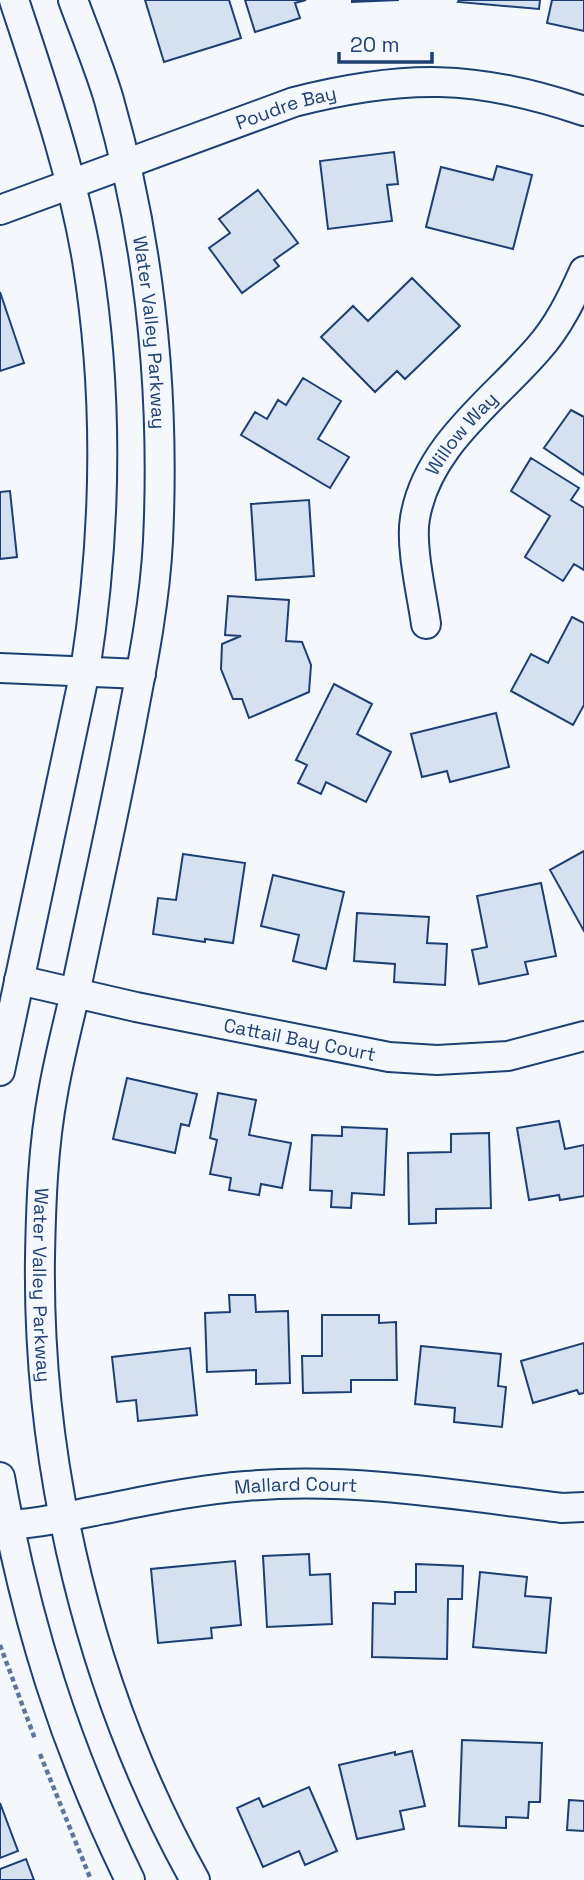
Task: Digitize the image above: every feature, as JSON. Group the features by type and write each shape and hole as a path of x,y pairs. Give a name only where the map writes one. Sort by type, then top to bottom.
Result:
{"street":[{"path":"0,1070 85,671 93,622 102,518 102,415 98,347 87,259 54,121 14,0"},
{"name":"Water Valley Parkway","path":"73,0 108,96 126,164 148,286 156,364 158,541 141,674 53,1091 44,1150 39,1310 52,1454 64,1517 99,1658 138,1764 195,1880"},
{"name":"Poudre Bay","path":"0,210 294,102 342,90 426,81 463,82 518,92 584,111"},
{"name":"Willow Way","path":"426,624 414,539 414,519 425,483 458,433 540,347 563,315 584,271"},
{"path":"0,668 141,674"},
{"name":"Cattail Bay Court","path":"19,979 149,1010 390,1057 437,1060 508,1056 584,1036"},
{"path":"0,1477 4,1525 41,1660 76,1761 130,1880"},
{"name":"Mallard Court","path":"4,1525 64,1517 188,1492 289,1483 377,1485 562,1508 584,1507"}],"building":[{"path":"145,0 229,0 241,38 164,62"},
{"path":"245,0 306,0 295,3 300,18 255,32"},
{"path":"352,0 399,0 352,2"},
{"path":"540,0 539,9 458,2"},
{"path":"552,0 584,0 584,31 547,23"},
{"path":"394,152 398,184 387,185 392,221 328,229 320,161"},
{"path":"497,166 532,175 513,249 426,227 441,167 493,180"},
{"path":"258,190 298,243 274,260 279,266 242,293 209,248 230,233 219,219"},
{"path":"412,278 460,326 405,379 397,371 375,392 321,337 353,306 368,321"},
{"path":"0,292 24,363 0,371"},
{"path":"303,378 341,401 318,439 349,457 330,488 241,435 255,412 267,419 278,400 286,405"},
{"path":"571,410 584,417 584,475 544,448"},
{"path":"531,458 579,488 571,500 584,508 584,570 574,564 563,581 525,557 550,516 511,491"},
{"path":"10,491 17,557 0,559 0,492"},
{"path":"309,500 314,576 256,580 251,504"},
{"path":"228,596 289,600 286,641 302,642 311,665 309,692 249,718 242,699 233,699 221,669 222,644 241,636 225,635"},
{"path":"572,617 584,623 584,705 573,725 511,691 531,654 548,663"},
{"path":"334,684 372,704 357,734 391,752 366,802 326,782 321,794 298,783 307,765 296,760"},
{"path":"496,713 509,767 450,782 447,771 422,777 411,734"},
{"path":"584,851 584,931 550,870"},
{"path":"183,854 245,863 233,943 205,939 205,942 153,934 158,898 176,900"},
{"path":"273,875 344,892 326,969 293,961 299,935 261,926"},
{"path":"541,883 556,956 525,962 528,974 479,984 472,950 487,947 477,896"},
{"path":"357,913 429,917 427,943 447,944 445,985 394,982 395,964 354,961"},
{"path":"127,1078 197,1094 189,1126 181,1124 175,1153 113,1139"},
{"path":"218,1093 256,1100 249,1135 291,1143 282,1188 261,1184 259,1195 229,1190 231,1178 210,1174 217,1140 210,1138"},
{"path":"559,1121 565,1149 584,1145 584,1196 560,1200 559,1195 529,1200 517,1128"},
{"path":"342,1127 387,1129 384,1195 352,1193 351,1208 331,1207 332,1191 310,1190 312,1135 342,1136"},
{"path":"489,1133 491,1208 436,1209 436,1223 409,1224 408,1153 451,1152 451,1134"},
{"path":"229,1295 255,1295 256,1312 288,1311 290,1383 256,1384 256,1370 207,1372 205,1313 230,1312"},
{"path":"322,1315 379,1315 379,1323 396,1322 397,1380 351,1380 351,1392 303,1393 302,1356 322,1356"},
{"path":"584,1343 584,1393 579,1394 577,1390 533,1403 521,1361"},
{"path":"421,1346 501,1354 498,1386 506,1387 502,1427 454,1422 455,1408 415,1404"},
{"path":"190,1348 197,1415 138,1421 136,1400 117,1402 112,1357"},
{"path":"309,1554 310,1575 330,1574 332,1624 267,1627 263,1556"},
{"path":"235,1561 241,1625 211,1628 212,1638 158,1643 151,1569"},
{"path":"416,1564 463,1566 462,1599 448,1599 447,1659 372,1657 373,1603 395,1604 395,1592 416,1592"},
{"path":"480,1572 527,1577 525,1596 551,1598 546,1653 473,1647"},
{"path":"462,1740 542,1743 540,1802 529,1802 528,1818 506,1817 506,1828 459,1826"},
{"path":"412,1751 425,1806 400,1811 404,1829 357,1839 339,1765 395,1752 395,1755"},
{"path":"309,1787 337,1851 305,1865 299,1851 263,1867 237,1808 259,1798 263,1807"},
{"path":"569,1800 584,1801 584,1831 567,1830"},
{"path":"0,1803 18,1851 0,1858"},
{"path":"26,1859 34,1880 0,1880 0,1869"}]}
